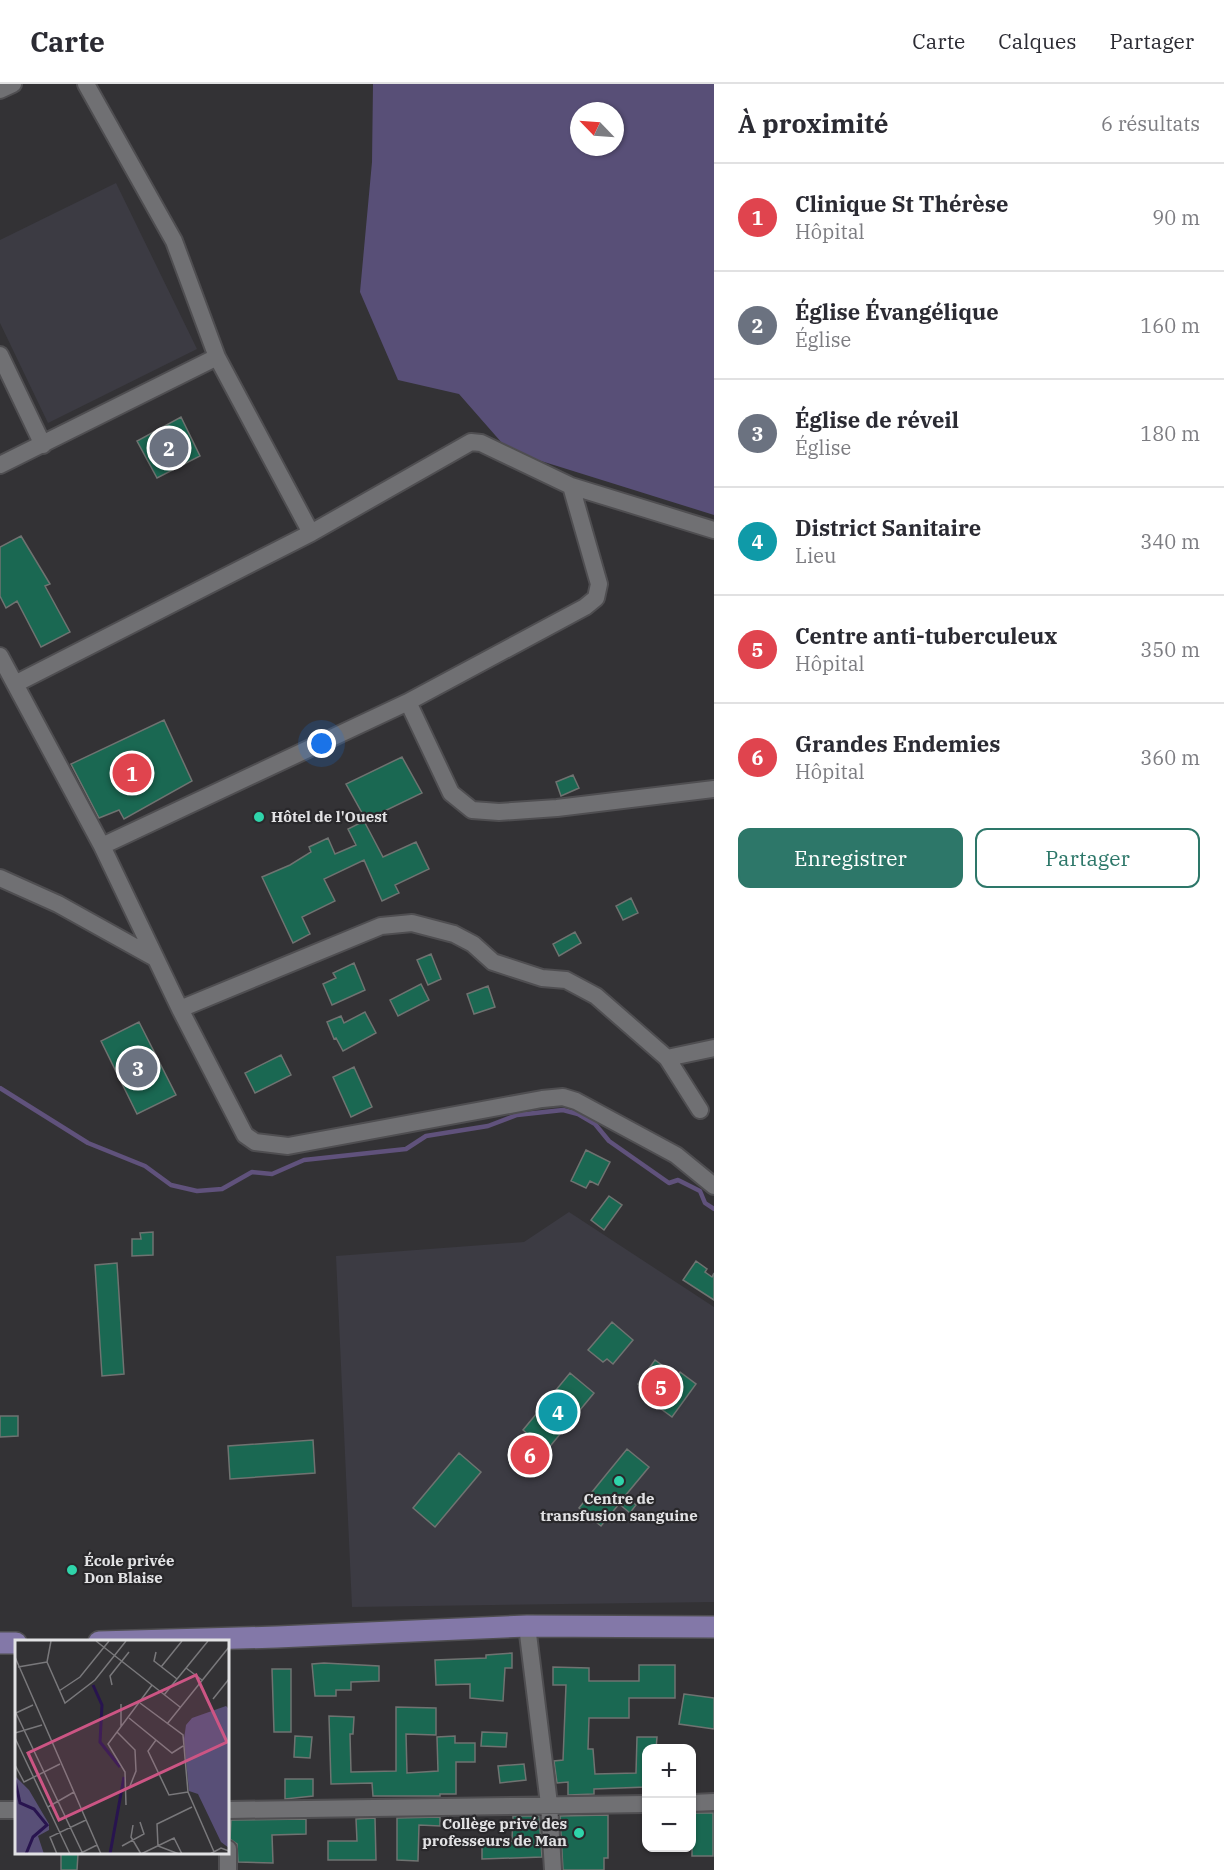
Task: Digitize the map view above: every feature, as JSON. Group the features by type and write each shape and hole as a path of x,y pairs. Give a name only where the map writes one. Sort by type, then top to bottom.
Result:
{"main road":[{"path":"223,1640 527,1626 714,1627"}],"street":[{"path":"0,90 13,84"},
{"path":"86,84 174,241 217,357 311,533"},
{"path":"0,355 43,445"},
{"path":"0,465 217,357"},
{"path":"17,683 311,533 471,441 481,443 571,486 714,530"},
{"path":"102,846 408,702 585,608 596,598 600,584 571,486"},
{"path":"0,656 17,683 102,846 180,1010 245,1135 255,1142 288,1146 563,1097 576,1101 676,1155 714,1186"},
{"path":"408,702 451,793 472,810 499,812 557,808 714,789"},
{"path":"0,878 67,909 155,958"},
{"path":"180,1010 381,926 412,923 454,934 473,944 493,962 509,969 542,978 566,980 596,996 667,1058 700,1110"},
{"path":"667,1058 714,1048"},
{"path":"527,1626 549,1804 553,1870"},
{"path":"696,1803 714,1802"},
{"path":"230,1810 642,1804"}],"shaded area":[{"path":"373,84 714,84 714,515 509,451 459,394 398,380 360,292 372,162"},
{"path":"116,183 197,349 48,423 0,323 0,240"},
{"path":"569,1212 714,1307 714,1602 352,1607 336,1256 524,1242"}],"building":[{"path":"181,417 200,456 157,478 137,441"},
{"path":"21,536 50,584 45,586 70,632 41,647 17,601 6,608 0,596 0,547"},
{"path":"164,720 192,781 124,819 119,810 99,818 71,764"},
{"path":"402,757 422,793 366,820 346,784"},
{"path":"573,775 579,788 561,796 556,782"},
{"path":"364,821 383,857 416,842 429,869 395,885 399,893 382,901 364,860 324,879 335,901 302,917 310,934 293,943 262,877 290,865 311,852 309,847 328,838 335,854 356,845 348,829"},
{"path":"631,898 638,913 623,920 616,906"},
{"path":"575,932 581,943 559,956 553,944"},
{"path":"431,954 441,979 428,985 417,960"},
{"path":"354,963 365,990 332,1005 323,984 336,978 333,973"},
{"path":"421,984 429,1000 398,1016 390,1000"},
{"path":"488,986 495,1007 474,1014 467,994"},
{"path":"365,1012 376,1033 343,1051 336,1038 334,1039 327,1022 341,1016 344,1023"},
{"path":"139,1022 176,1095 137,1114 101,1041"},
{"path":"281,1055 291,1075 255,1093 245,1073"},
{"path":"354,1067 372,1107 351,1117 333,1077"},
{"path":"586,1150 610,1162 598,1185 590,1181 586,1188 571,1181"},
{"path":"609,1196 622,1205 604,1230 591,1220"},
{"path":"153,1232 153,1255 132,1256 132,1239 141,1239 140,1233"},
{"path":"696,1261 707,1269 705,1272 712,1277 714,1273 714,1300 683,1280"},
{"path":"117,1263 124,1374 102,1376 95,1265"},
{"path":"612,1322 633,1340 613,1364 607,1359 603,1362 588,1350"},
{"path":"655,1360 677,1376 680,1372 696,1384 672,1417 649,1400 653,1395 638,1384"},
{"path":"570,1373 594,1393 547,1450 523,1430"},
{"path":"0,1416 18,1416 18,1436 0,1437"},
{"path":"313,1440 315,1473 230,1479 228,1446"},
{"name":"Centre de transfusion sanguine","path":"627,1449 649,1467 625,1496 636,1505 630,1513 619,1504 601,1526 579,1508"},
{"path":"459,1453 481,1472 435,1527 413,1508"},
{"path":"512,1653 512,1668 505,1668 503,1701 470,1698 470,1684 436,1685 435,1660 486,1658 486,1655"},
{"path":"312,1664 379,1666 379,1681 351,1682 351,1690 336,1690 336,1696 315,1696"},
{"path":"639,1665 675,1665 675,1698 629,1698 629,1718 589,1718 588,1749 593,1749 595,1774 636,1773 637,1737 657,1737 656,1744 642,1744 642,1787 594,1789 594,1794 568,1795 568,1782 557,1783 554,1761 563,1760 566,1685 553,1685 553,1667 589,1668 589,1681 639,1681"},
{"path":"272,1669 291,1669 291,1732 274,1732"},
{"path":"684,1694 714,1698 714,1729 679,1724"},
{"path":"396,1707 436,1708 436,1735 406,1734 407,1773 438,1771 437,1737 455,1736 455,1743 475,1743 475,1762 456,1762 456,1794 373,1796 372,1783 331,1784 329,1716 354,1717 353,1734 350,1734 351,1772 396,1771"},
{"path":"482,1732 507,1733 506,1747 481,1746"},
{"path":"295,1736 312,1737 310,1758 294,1757"},
{"path":"524,1764 526,1780 500,1783 498,1766"},
{"path":"285,1779 313,1779 313,1796 285,1799"},
{"path":"696,1813 713,1813 713,1856 692,1856 692,1852 696,1852"},
{"path":"608,1815 608,1858 604,1858 604,1870 563,1870 560,1816"},
{"path":"513,1816 539,1816 542,1857 482,1859 482,1842 512,1841"},
{"path":"440,1817 440,1826 419,1825 418,1861 397,1860 397,1818"},
{"path":"375,1818 376,1860 328,1860 328,1841 357,1841 356,1819"},
{"path":"306,1819 306,1834 272,1835 273,1863 238,1862 237,1844 230,1839 231,1820"},
{"path":"61,1855 78,1855 77,1870 61,1870"}],"waterway":[{"path":"0,1088 88,1143 145,1166 171,1185 197,1191 222,1189 252,1172 272,1174 304,1160 406,1149 426,1136 488,1126 517,1115 563,1110 578,1114 595,1124 609,1141 669,1183 678,1180 700,1191 705,1203 714,1209"}],"place":[{"name":"Église Évangélique","path":"169,448"},
{"name":"Clinique St Thérèse","path":"132,773"},
{"name":"Hôtel de l'Ouest","path":"259,817"},
{"name":"Église de réveil","path":"138,1068"},
{"name":"Centre anti-tuberculeux","path":"661,1387"},
{"name":"District Sanitaire","path":"558,1412"},
{"name":"Grandes Endemies","path":"530,1455"},
{"name":"Centre de transfusion sanguine","path":"619,1481"},
{"name":"École privée Don Blaise","path":"72,1570"},
{"name":"Collège privé des professeurs de Man","path":"579,1833"}]}
